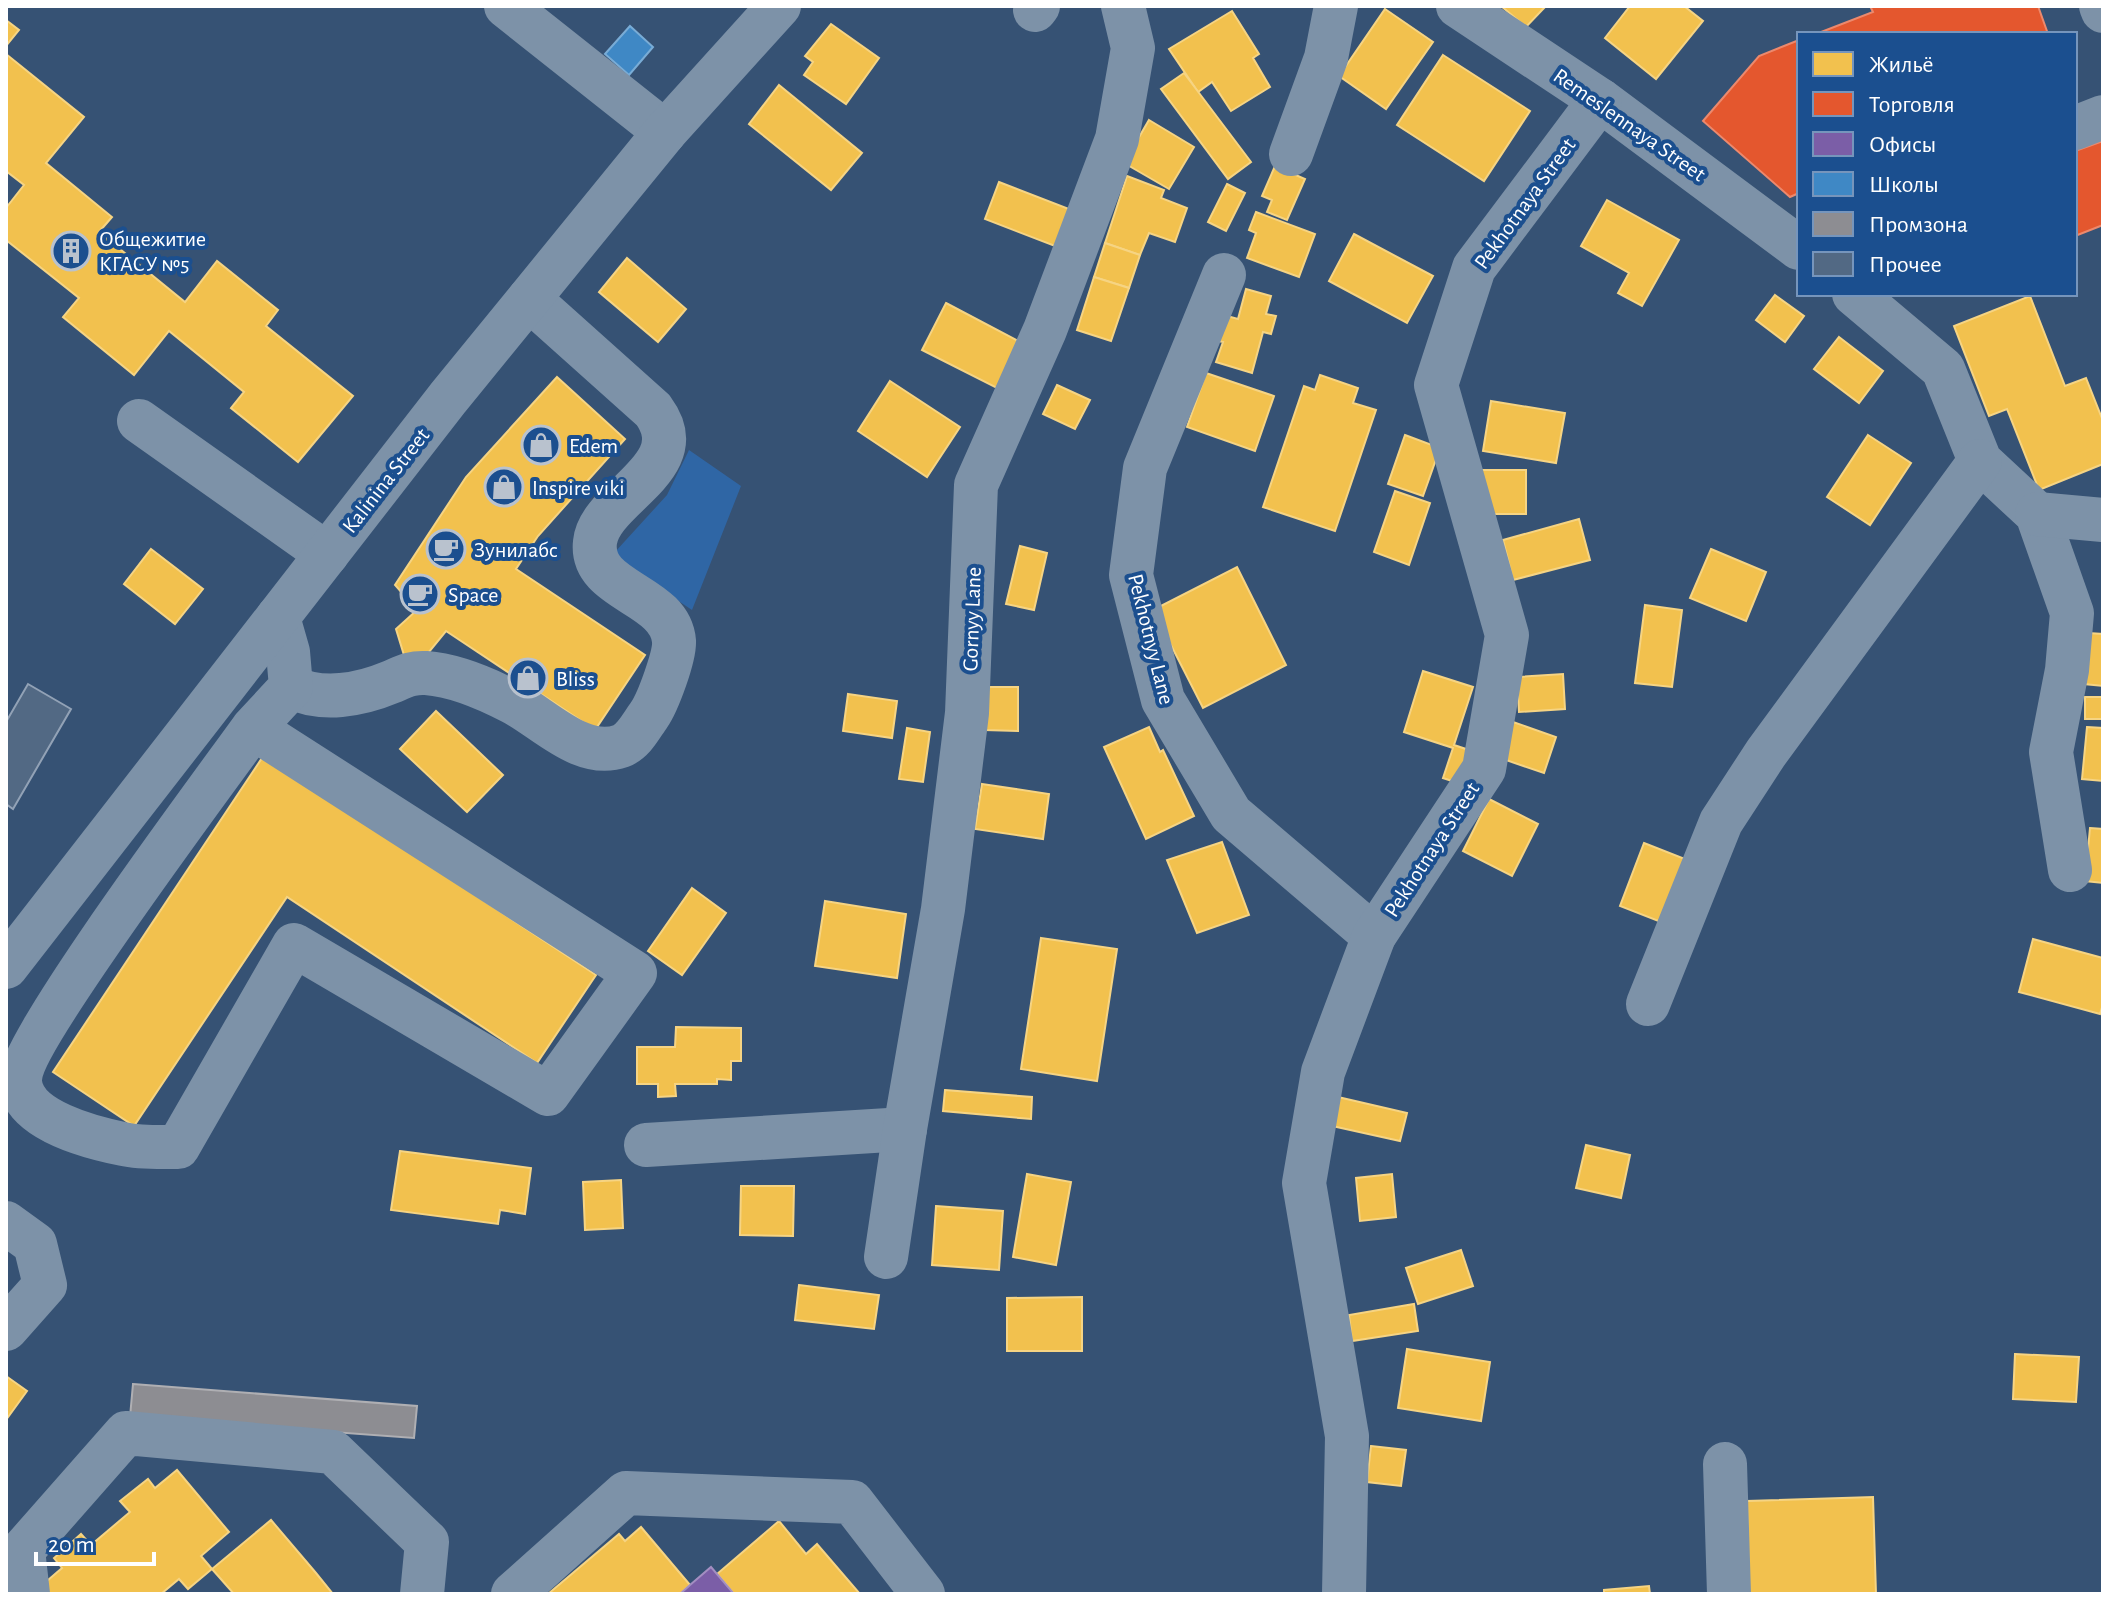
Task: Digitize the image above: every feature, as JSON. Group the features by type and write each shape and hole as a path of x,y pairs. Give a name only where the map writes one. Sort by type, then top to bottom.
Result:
{"street":[{"path":"506,6 665,132"},
{"name":"Kalinina Street","path":"6,967 529,299 665,132 779,6"},
{"name":"Gornyy Lane","path":"886,1257 943,909 967,713 976,485 1045,330 1117,139 1133,48 1123,6"},
{"path":"1291,154 1326,58 1336,6"},
{"name":"Remeslennaya Street","path":"1458,6 1600,100 1795,239"},
{"name":"Pekhotnaya Street","path":"1344,1594 1347,1436 1304,1183 1323,1072 1374,936 1484,769 1507,635 1436,385 1474,268 1600,100"},
{"path":"2077,127 2103,117"},
{"name":"Pekhotnyy Lane","path":"1224,275 1145,468 1131,575 1163,700 1231,814 1374,936"},
{"path":"1856,296 1943,369 1980,461 2037,514 2072,613 2067,670 2051,752 2070,870"},
{"path":"291,687 307,694 343,695 368,690 405,675 435,674 511,701 574,741 609,749 628,743 653,710 674,644 670,627 652,605 601,569 595,541 601,525 657,463 664,446 661,423 653,410 529,299"},
{"path":"139,421 327,554"},
{"path":"1648,1004 1721,822 1774,741 1980,461"},
{"path":"2037,514 2103,520"},
{"path":"253,728 635,973 548,1094 294,945 178,1147 126,1145 76,1131 45,1118 30,1102 20,1084 23,1066 69,987 253,728 291,687 288,652 278,617"},
{"path":"646,1145 905,1129"},
{"path":"6,1223 35,1244 45,1285 6,1329"},
{"path":"28,1594 23,1550 126,1433 333,1452 427,1542 422,1594"},
{"path":"1725,1464 1729,1594"},
{"path":"513,1594 626,1493 852,1502 923,1594"}],"shaded area":[{"path":"689,450 741,486 692,610 620,562 615,552 667,495"}],"building: Жильё":[{"path":"1501,6 1546,6 1526,27"},
{"path":"1630,6 1684,6 1703,21 1656,79 1605,38"},
{"path":"1385,9 1433,42 1386,109 1339,76"},
{"path":"1232,11 1259,54 1253,58 1270,87 1231,111 1212,82 1198,92 1169,49"},
{"path":"6,20 19,30 6,46"},
{"path":"831,24 879,58 846,104 804,75 813,62 805,56"},
{"name":"Общежитие КГАСУ №5","path":"6,54 84,117 46,163 112,217 99,232 185,302 217,261 278,310 266,326 353,396 298,462 231,408 244,392 169,331 134,375 63,317 79,298 6,240 6,208 24,185 6,171"},
{"path":"1443,55 1530,111 1484,181 1397,125"},
{"path":"1184,73 1251,162 1228,179 1161,89"},
{"path":"779,85 862,153 831,190 749,124"},
{"path":"1149,120 1194,147 1169,189 1124,163"},
{"path":"1275,166 1305,179 1287,220 1267,212 1272,200 1262,196"},
{"path":"1127,176 1164,190 1161,198 1187,208 1175,242 1149,233 1140,255 1105,243"},
{"path":"999,182 1069,209 1055,246 985,219"},
{"path":"1227,184 1245,193 1226,231 1208,222"},
{"path":"1607,200 1679,240 1642,306 1618,293 1629,273 1581,246"},
{"path":"1256,212 1315,234 1299,277 1247,258 1256,233 1249,230"},
{"path":"1354,234 1433,276 1407,323 1329,281"},
{"path":"1105,243 1140,255 1129,288 1094,277"},
{"path":"627,258 686,309 658,342 599,292"},
{"path":"1094,277 1129,288 1111,341 1077,330"},
{"path":"1246,289 1271,296 1266,314 1276,316 1271,334 1263,332 1252,373 1216,362 1223,342 1209,339 1216,313 1238,319"},
{"path":"1775,295 1804,316 1785,342 1756,320"},
{"path":"2030,296 2065,386 2086,378 2103,421 2103,464 2039,490 2007,409 1989,416 1954,326"},
{"path":"946,303 1020,342 997,388 922,350"},
{"path":"1839,337 1883,371 1859,403 1814,369"},
{"path":"1206,373 1274,396 1255,451 1187,427"},
{"path":"1320,375 1358,388 1353,403 1376,410 1335,531 1263,507 1304,386 1315,390"},
{"path":"557,377 625,439 538,536 516,569 645,655 595,730 446,631 429,652 407,665 396,629 417,610 395,585 466,477"},
{"path":"890,381 960,427 927,477 858,431"},
{"path":"1057,385 1090,400 1075,429 1043,414"},
{"path":"1491,401 1565,413 1556,463 1483,451"},
{"path":"1405,435 1440,448 1423,496 1388,484"},
{"path":"1868,435 1911,463 1870,525 1827,497"},
{"path":"1480,470 1526,470 1526,514 1480,514"},
{"path":"1395,491 1430,503 1409,565 1374,552"},
{"path":"1579,519 1590,560 1513,580 1503,540"},
{"path":"1020,546 1047,553 1034,610 1006,604"},
{"path":"151,549 203,589 175,624 124,584"},
{"path":"1711,549 1766,572 1746,621 1690,598"},
{"path":"1237,567 1286,665 1203,708 1153,610"},
{"path":"1645,605 1682,610 1672,687 1635,683"},
{"path":"2088,633 2103,634 2103,686 2084,684"},
{"path":"1423,671 1473,687 1454,745 1475,752 1464,785 1443,778 1453,748 1404,732"},
{"path":"1563,674 1565,709 1519,712 1517,677"},
{"path":"985,687 1018,687 1018,731 985,730"},
{"path":"848,694 897,701 892,738 843,731"},
{"path":"2085,697 2103,697 2103,719 2085,719"},
{"path":"436,711 503,775 467,812 400,749"},
{"path":"1513,722 1556,737 1544,773 1500,758"},
{"path":"1149,727 1194,816 1146,839 1104,747"},
{"path":"2087,727 2103,728 2103,781 2082,779"},
{"path":"907,728 930,732 923,782 899,779"},
{"path":"264,755 596,975 537,1063 287,897 134,1126 53,1072"},
{"path":"982,784 1049,794 1043,839 975,829"},
{"path":"1489,799 1538,824 1512,876 1463,851"},
{"path":"2090,828 2103,829 2103,883 2085,881"},
{"path":"1222,842 1249,915 1197,933 1167,860"},
{"path":"1644,843 1685,859 1661,922 1620,906"},
{"path":"692,888 726,913 682,975 648,951"},
{"path":"825,901 906,914 897,978 815,966"},
{"path":"1041,938 1117,949 1097,1081 1021,1069"},
{"path":"2033,939 2103,958 2103,1004 2100,1014 2019,992"},
{"path":"676,1027 741,1028 741,1061 731,1061 731,1080 717,1079 717,1084 675,1084 676,1096 658,1097 658,1084 637,1084 637,1047 675,1047"},
{"path":"945,1090 1032,1097 1031,1119 943,1111"},
{"path":"1338,1097 1407,1113 1400,1141 1332,1126"},
{"path":"1586,1145 1630,1155 1621,1198 1576,1188"},
{"path":"400,1151 531,1168 525,1214 500,1210 498,1224 391,1210"},
{"path":"1027,1174 1071,1182 1056,1265 1013,1257"},
{"path":"1392,1174 1396,1217 1360,1221 1356,1178"},
{"path":"621,1180 623,1228 585,1230 583,1182"},
{"path":"741,1186 794,1186 793,1236 740,1235"},
{"path":"936,1206 1003,1211 999,1270 932,1265"},
{"path":"1461,1250 1473,1286 1418,1304 1406,1268"},
{"path":"799,1285 879,1295 874,1329 795,1320"},
{"path":"1082,1297 1082,1351 1007,1351 1007,1298"},
{"path":"1414,1304 1418,1331 1352,1341 1349,1315"},
{"path":"1407,1349 1490,1362 1481,1421 1398,1408"},
{"path":"2015,1354 2079,1357 2076,1402 2013,1399"},
{"path":"6,1376 27,1391 6,1420"},
{"path":"1371,1446 1406,1450 1401,1486 1367,1482"},
{"path":"177,1470 229,1532 201,1556 212,1569 188,1589 179,1579 161,1594 48,1594 41,1586 62,1568 54,1558 81,1534 91,1545 130,1512 120,1501 148,1479 155,1488"},
{"path":"1873,1497 1876,1594 1749,1594 1747,1501"},
{"path":"271,1520 333,1594 234,1594 212,1569"},
{"path":"779,1521 806,1554 817,1544 860,1594 734,1594 717,1574"},
{"path":"641,1527 690,1585 680,1594 548,1594 619,1534 625,1541"},
{"path":"1649,1586 1650,1594 1604,1594 1604,1590"}],"building: Торговля":[{"path":"1870,6 2038,6 2047,32 1821,32 1873,12"},
{"path":"1797,41 1797,194 1790,197 1703,121 1759,56"},
{"path":"2103,141 2103,225 2077,235 2077,150"}],"building: Офисы":[{"path":"711,1567 734,1594 680,1594 690,1585"}],"building: Школы":[{"path":"630,26 653,47 629,75 605,54"}],"building: Промзона":[{"path":"133,1384 417,1406 414,1438 130,1417"}],"building: Прочее":[{"path":"28,684 71,709 13,809 6,804 6,722"}],"place":[{"name":"Общежитие КГАСУ №5","path":"71,251"},
{"name":"Edem","path":"541,445"},
{"name":"Inspire viki","path":"504,487"},
{"name":"Зунилабс","path":"446,549"},
{"name":"Space","path":"420,594"},
{"name":"Bliss","path":"528,678"}]}
